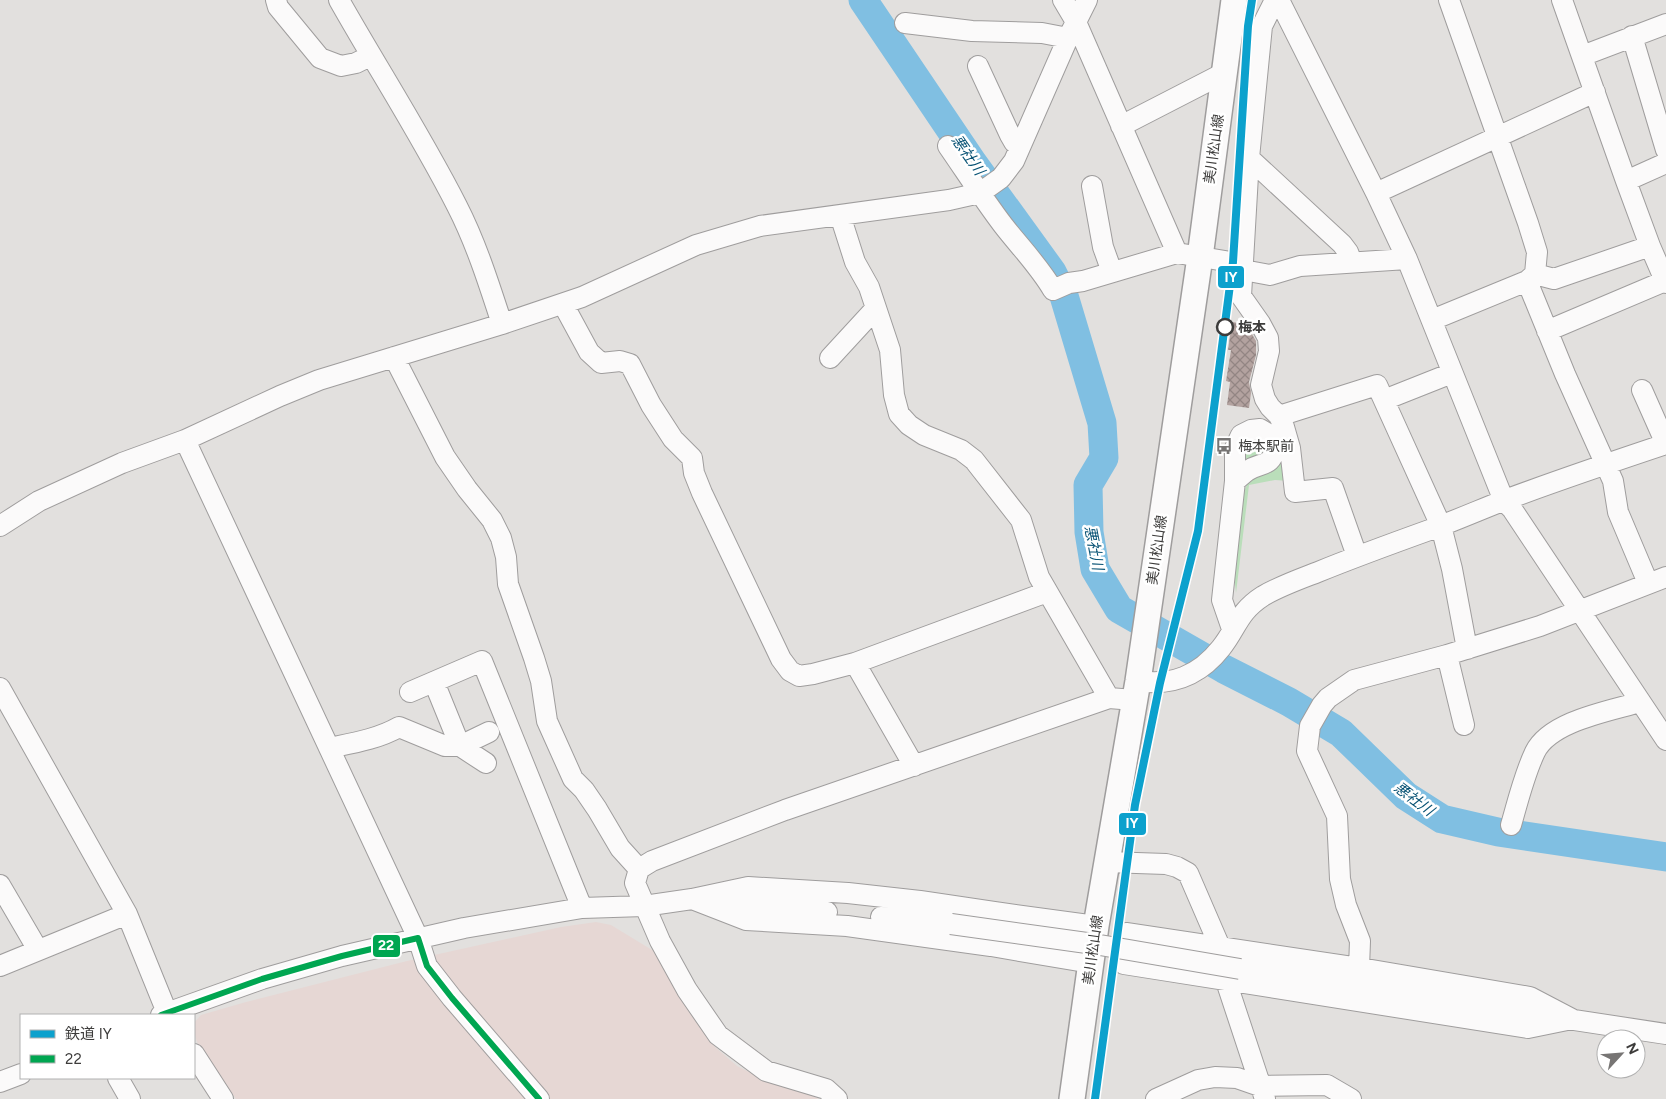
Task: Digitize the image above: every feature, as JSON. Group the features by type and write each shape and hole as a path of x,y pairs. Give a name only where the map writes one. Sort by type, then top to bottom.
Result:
{"main road":[{"name":"美川松山線","path":"1072,1099 1096,926 1136,691 1188,255 1224,73 1234,0"}],"street":[{"path":"276,0 278,7 320,58 340,66 356,63 370,56"},
{"path":"339,0 370,56 418,134 458,208 487,278 502,324"},
{"path":"1063,0 1072,30 1188,255"},
{"path":"0,526 39,501 122,464 185,440 319,380 563,304 590,294 696,245 760,226 949,200 982,192 1001,178 1014,160 1086,0"},
{"path":"1277,0 1262,26 1249,158 1241,296 1268,338 1269,351 1261,385 1270,408 1279,416 1290,448 1295,492 1333,488 1357,556"},
{"path":"1277,0 1376,193 1407,259 1504,501 1512,509 1666,740"},
{"path":"1359,968 1360,941 1346,905 1340,879 1337,816 1307,751 1307,738 1310,726 1322,705 1328,698 1354,680 1447,655 1540,626 1657,580 1618,512 1613,481 1548,331 1531,278 1536,252 1499,137 1449,0"},
{"path":"1548,331 1666,282 1650,246 1626,181 1562,0"},
{"path":"905,23 972,31 1042,33 1072,30"},
{"path":"1582,56 1666,24"},
{"path":"1632,36 1666,150"},
{"path":"978,66 1010,135 1020,147"},
{"path":"1121,126 1224,73"},
{"path":"1376,193 1595,92"},
{"path":"948,146 982,192 1003,225 1034,262 1053,290 1112,272 1188,255 1270,275 1300,266 1407,259"},
{"path":"1249,158 1342,244 1352,262"},
{"path":"1626,181 1666,163"},
{"path":"1092,186 1103,247 1112,272"},
{"path":"840,215 855,262 869,287 890,350 894,395 899,414 909,425 924,435 961,450 974,460 1021,520 1039,577 1109,698"},
{"path":"1432,320 1531,278 1554,279 1650,246"},
{"path":"563,304 588,352 601,363 620,361 630,364 651,404 673,439 692,458 694,473 702,493 781,659 790,671 800,676 855,663 1047,592"},
{"path":"830,358 876,308"},
{"path":"394,357 445,457 466,489 492,520 502,538 506,557 508,584 534,658 547,721 572,779 584,790 620,848 639,869"},
{"path":"1384,400 1452,373"},
{"path":"1279,416 1377,385 1441,526 1452,569 1467,649"},
{"path":"837,1099 826,1089 766,1071 718,1035 687,990 660,941 635,883 639,869 652,861 776,814 1109,698 1136,691 1152,683 1172,682 1184,678 1198,670 1221,648 1241,615 1263,596 1286,584 1504,501 1666,444 1642,390"},
{"path":"185,440 418,938 427,966 535,1096"},
{"path":"1232,629 1222,600 1235,482"},
{"path":"1447,655 1464,725"},
{"path":"410,692 482,661 582,908"},
{"path":"855,663 914,766"},
{"path":"434,682 460,746 486,763"},
{"path":"0,688 127,914 165,1014 262,979 342,956 418,938 464,928 582,908 644,906 692,899 748,887 848,893 920,901 1096,926"},
{"path":"1511,825 1536,750 1549,736 1572,723 1640,702"},
{"path":"329,748 369,739 399,727 445,746 460,746 490,732"},
{"path":"1107,862 1166,864 1188,873 1233,975 1263,1093"},
{"path":"0,885 38,950"},
{"path":"692,899 951,924 1094,944 1233,975"},
{"path":"692,899 746,920 848,926 991,946 1091,963"},
{"path":"0,966 127,914"},
{"path":"1126,933 1359,968 1530,997 1572,1019"},
{"path":"1165,971 1156,962 1156,949 1170,940"},
{"path":"1124,964 1165,971 1233,975 1572,1019 1666,1034"},
{"path":"195,1056 224,1099"},
{"path":"0,1082 20,1074"},
{"path":"1168,1096 1198,1080 1215,1077 1237,1078 1263,1093 1327,1085 1351,1099"},
{"path":"119,1079 130,1099"}],"shaded area":[{"path":"596,922 611,925 657,953 696,1022 715,1047 737,1066 761,1078 793,1087 819,1099 236,1099 197,1042 195,1022 201,1015 407,961 561,927"}],"green space":[{"path":"1257,438 1267,444 1267,453 1243,464 1244,448"},
{"path":"1283,458 1289,481 1275,480 1249,485 1236,593 1234,573 1246,487 1253,478 1276,468"}],"building":[{"path":"1232,322 1246,324 1256,341 1256,355 1249,382 1251,393 1249,408 1227,405 1230,382 1226,381 1231,350 1228,350"}],"waterway":[{"name":"悪社川","path":"863,0 973,163 1052,272 1064,296 1102,423 1104,458 1088,485 1089,532 1095,569 1119,609 1224,669 1289,702 1341,733 1406,796 1442,819 1498,832 1666,857"}],"rail line":[{"name":"IY","path":"1095,1099 1135,805 1160,683 1198,531 1233,262 1248,26 1252,0"}],"transit line":[{"name":"22","path":"164,1014 262,979 342,956 418,938 427,966 539,1099"}],"place":[{"name":"梅本","path":"1225,327"},
{"name":"梅本駅前","path":"1224,446"}]}
